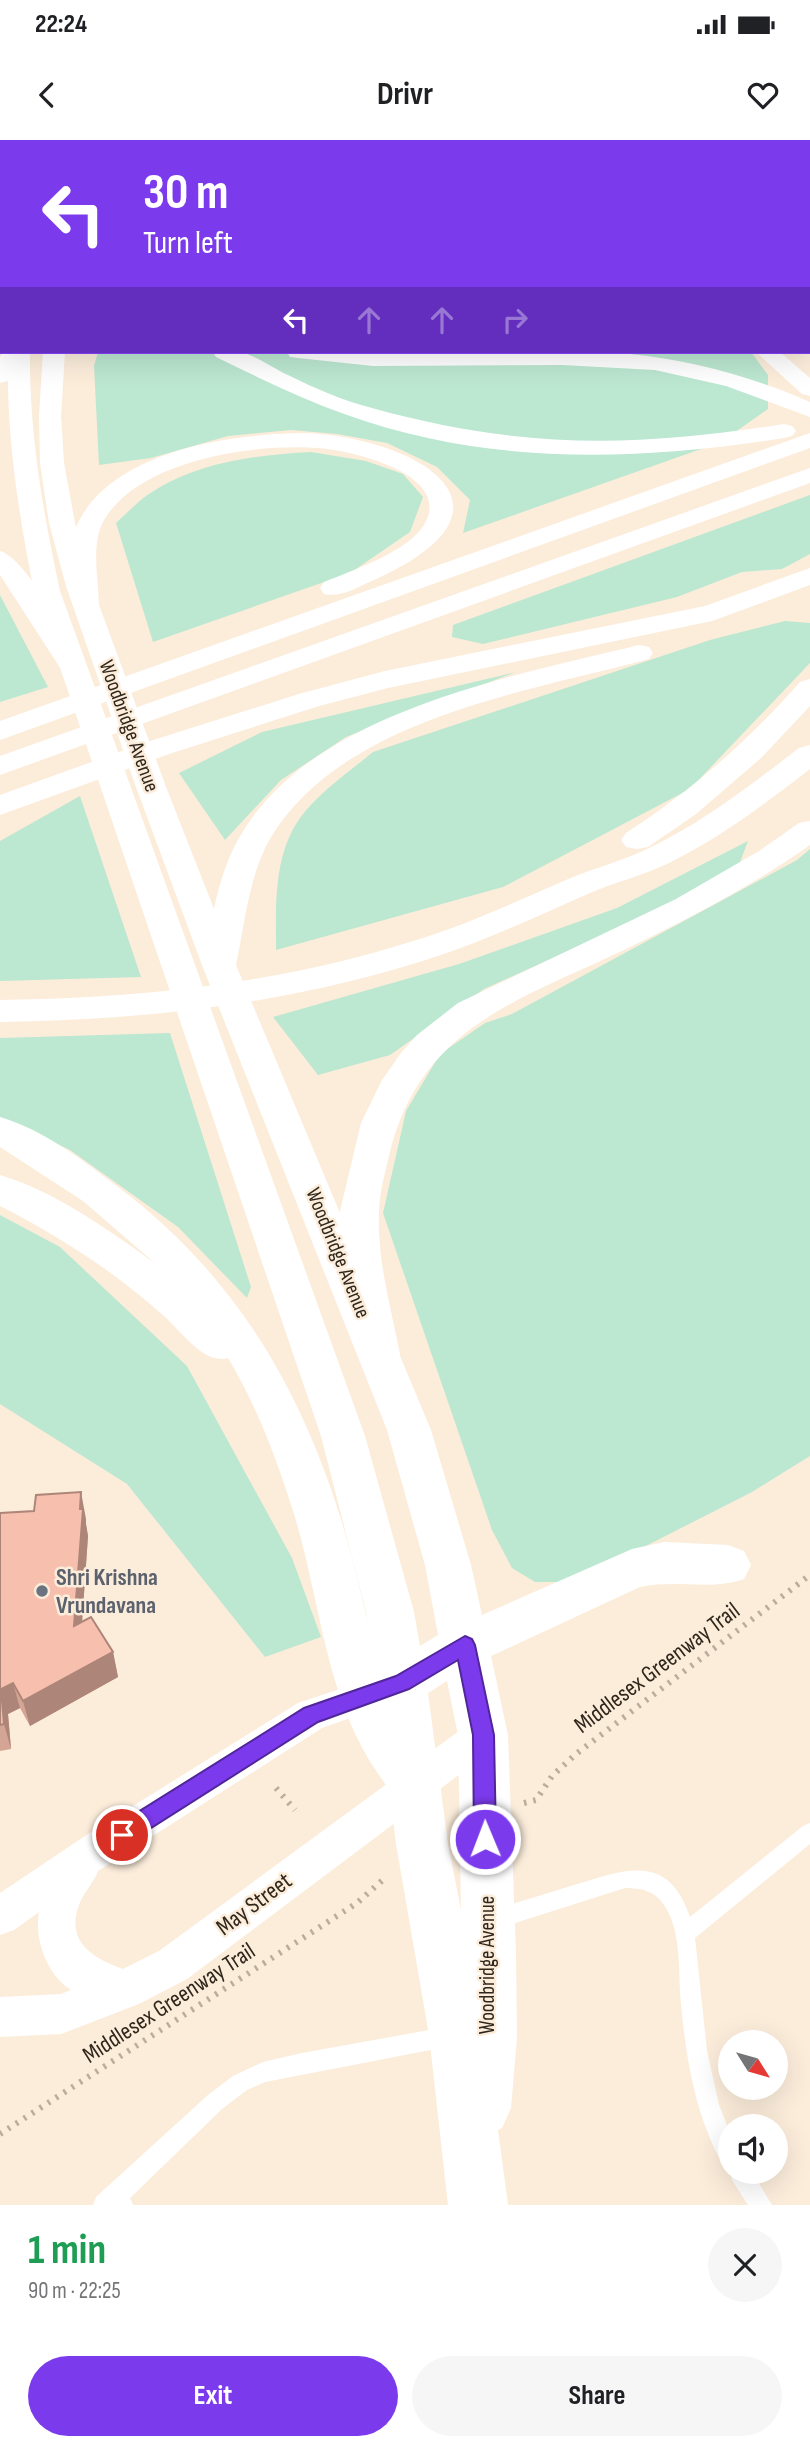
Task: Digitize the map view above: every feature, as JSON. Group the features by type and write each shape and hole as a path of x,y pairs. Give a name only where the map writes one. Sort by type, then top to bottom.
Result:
{"main road":[{"path":"0,376 16,354"},
{"name":"Woodbridge Avenue","path":"17,354 19,419 32,525 47,591 73,666 219,965 410,1430 449,1565 483,1735 489,2037 483,2198"},
{"name":"Woodbridge Avenue","path":"54,354 50,416 52,464 62,523 86,608 104,659 136,793 343,1436 390,1612 384,1690"},
{"path":"228,354 284,383 356,410 435,433 515,447 598,451 650,449 721,442 808,426"},
{"path":"316,354 381,361 558,358 635,361 692,369 734,379 808,426"},
{"path":"769,354 810,389"},
{"path":"0,731 138,682 808,426"},
{"path":"86,608 89,526 104,503 121,487 148,471 180,458 260,442 300,439 337,443 397,460 419,472 436,488 442,504 440,520 430,536 411,549 353,580 167,656 138,682"},
{"path":"0,766 810,475"},
{"path":"0,559 16,577 73,666"},
{"path":"0,806 158,748 309,700 397,677 712,613 810,577"},
{"path":"219,965 242,865 255,835 274,808 299,783 327,761 356,742 438,710 683,640 727,624 772,604 810,577"},
{"path":"591,881 616,853 664,823 738,763 810,688"},
{"path":"0,718 63,708"},
{"path":"0,1011 136,1006 216,997 293,984 375,964 454,939 523,913 591,881 638,865 754,796 810,754"},
{"path":"379,1354 363,1266 359,1212 372,1143 389,1097 413,1059 431,1041 470,1011 695,901 751,870 810,830"},
{"path":"0,1130 47,1156 139,1224 183,1267 217,1308 248,1358 302,1471 318,1516 351,1656 384,1690"},
{"path":"0,1189 57,1217 109,1249 154,1283 197,1320 230,1355 277,1415"},
{"path":"417,1785 374,1723 384,1690 465,1645 556,1606 632,1569 664,1562 728,1565"},
{"name":"Woodbridge Avenue","path":"417,1785 422,1844 483,2198"}],"street":[{"path":"0,1916 98,1849 311,1715 384,1690"},
{"name":"May Street","path":"0,2017 61,2014 125,1990 173,1965 483,1735"},
{"path":"98,1849 67,1882 59,1902 57,1921 60,1942 75,1969 125,1990"}],"lane":[{"path":"685,1933 810,1832"},
{"path":"488,1921 625,1880 645,1878 663,1888 674,1905 685,1933 691,2013 708,2101 718,2126"},
{"path":"114,2202 215,2102 240,2083 263,2072 457,2035"},
{"path":"748,2184 761,2205"}],"path":[{"name":"Middlesex Greenway Trail","path":"536,1800 552,1776 576,1754 810,1575"},
{"path":"276,1788 295,1810"},
{"name":"Middlesex Greenway Trail","path":"0,2134 357,1903"}],"green space":[{"path":"97,354 752,354 768,375 768,409 721,442 463,533 470,500 437,467 387,443 337,434 291,430 228,436 151,458 99,465 94,366"},
{"path":"311,452 366,461 403,474 423,497 410,532 350,573 153,642 116,523 149,494 186,474 248,458"},
{"path":"810,495 810,554 782,569 742,572 677,597 483,644 452,637 453,625"},
{"path":"0,595 48,687 0,702"},
{"path":"785,621 810,623 810,663 690,789 503,887 276,950 278,882 291,833 316,800 373,752 710,640"},
{"path":"516,672 346,737 281,780 225,840 179,773 262,732"},
{"path":"80,796 141,977 0,981 0,841"},
{"path":"748,841 738,868 657,911 484,989 390,1055 318,1075 273,1017 459,964 617,908"},
{"path":"810,849 810,1456 752,1492 575,1582 535,1582 512,1568 492,1530 383,1213 406,1111 440,1054 485,1023 512,1014 797,860"},
{"path":"170,1033 251,1287 247,1298 178,1227 70,1150 0,1117 0,1038"},
{"path":"0,1215 60,1247 187,1366 292,1558 321,1637 265,1657 127,1484 0,1404"}],"building":[{"name":"Shri Krishna Vrundavana","path":"81,1492 80,1509 83,1509 74,1626 91,1617 113,1652 23,1701 13,1683 1,1689 4,1724 0,1725 0,1513 34,1511 36,1495"}],"place":[{"name":"Shri Krishna Vrundavana","path":"42,1591"}],"route":[{"path":"122,1835 311,1715 402,1683 465,1645 483,1735 485,1839"}]}
